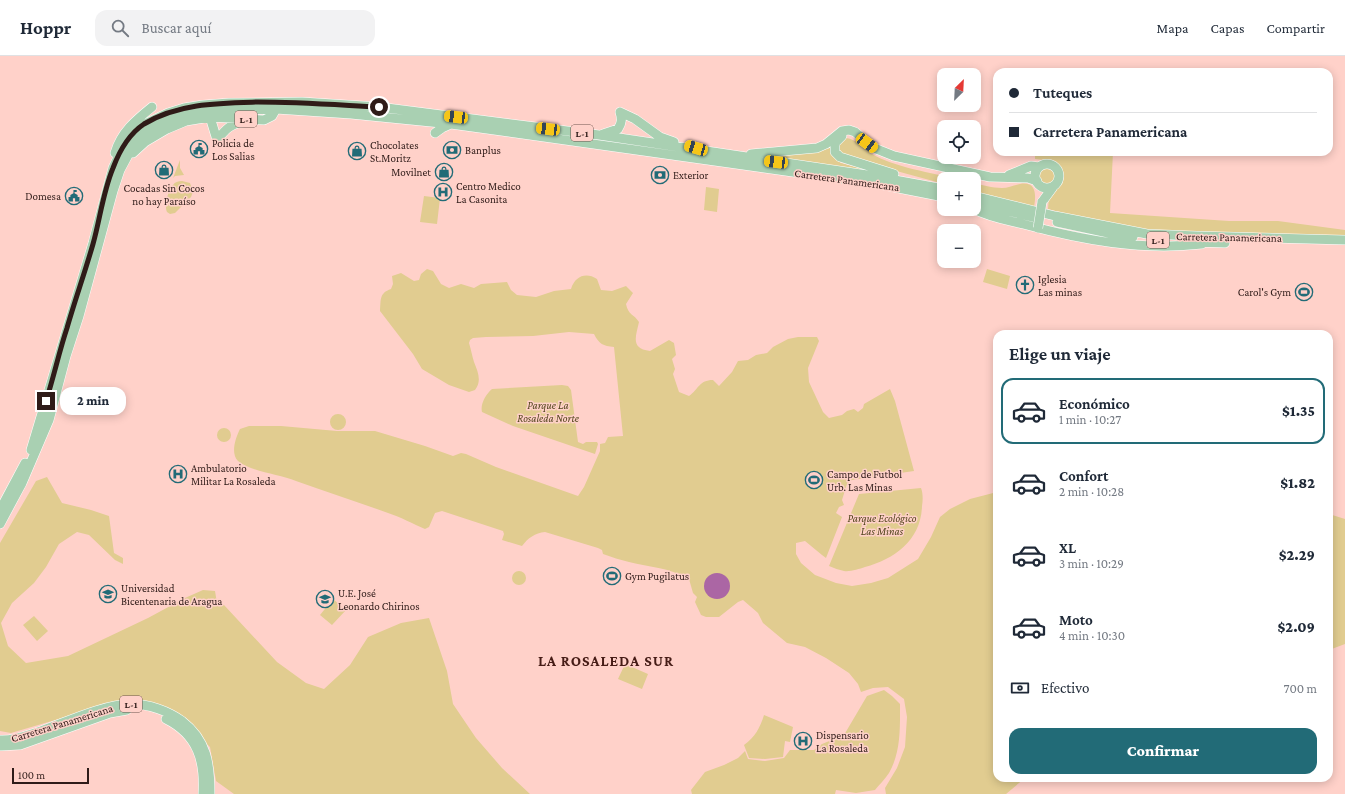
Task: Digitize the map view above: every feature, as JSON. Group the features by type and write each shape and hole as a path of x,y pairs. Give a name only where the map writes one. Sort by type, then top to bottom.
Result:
{"main road":[{"path":"270,98 302,102"},
{"name":"Carretera Panamericana","path":"0,510 25,463 32,446 123,147 133,134 143,125 168,113 184,108 229,103 302,102 379,107 599,135 937,187"},
{"path":"116,169 119,142 127,129 152,107"},
{"name":"Carretera Panamericana","path":"0,524 27,472 49,420 113,190 116,169 141,136 177,118 207,110 276,109 351,114 451,124 878,184 937,196"},
{"name":"L-1","path":"116,169 145,142 167,129 186,121 210,117 264,120 272,116 276,109"},
{"name":"L-1","path":"599,135 618,129 622,120 620,112 635,119 660,137 708,152 754,154 817,148 826,144 842,131 849,130 855,132 867,143"},
{"path":"210,117 217,140 228,127 238,122 264,120"},
{"path":"435,133 451,124"},
{"name":"L-1","path":"937,186 847,161 835,152 835,143 838,138 843,135 856,136 874,148 894,156 985,176 1001,178 1028,178 1046,188 1053,187"},
{"name":"L-1","path":"1001,178 1031,166 1039,167 1050,164 1056,168 1059,178 1058,182 1042,202"},
{"name":"L-1","path":"1038,228 1042,202 1036,174 1039,167"},
{"name":"Carretera Panamericana","path":"981,198 1055,216 1147,234 1345,240"},
{"name":"Carretera Panamericana","path":"981,209 1114,234 1160,240 1209,243 1345,246"},
{"name":"L-1","path":"981,211 993,216 1038,228 1119,244 1182,246 1209,243"},
{"name":"Carretera Panamericana","path":"0,740 19,738 110,707 131,704 149,706 178,719 190,728 198,737 207,757 210,775 210,794"},
{"name":"Carretera Panamericana","path":"0,746 20,745 110,714 129,710 146,711 172,722 191,739 199,752 203,766 203,794"}],"green space":[{"path":"846,138 853,140 872,154 891,163 937,174 937,182 849,158 840,152 840,144"},
{"path":"830,144 833,155 841,163 886,175 758,157 817,152 826,149"},
{"path":"1035,156 1113,156 1110,213 1229,221 1278,221 1345,230 1345,235 1258,235 1139,230 1074,216 1048,209 1049,197 1064,178 1057,166 1044,160 1035,159"},
{"path":"180,160 180,168 184,175 175,176 173,178"},
{"path":"1044,169 1050,169 1055,174 1053,183 1050,185 1044,185 1039,180 1039,174"},
{"path":"182,181 190,183 193,192 191,197 175,213 170,214 166,209 168,194 171,187 175,183"},
{"path":"1020,184 1030,185 1035,194 1034,207 981,194 981,185 1002,188"},
{"path":"706,187 719,189 717,212 704,210"},
{"path":"424,196 440,198 437,224 420,222"},
{"path":"427,269 433,271 441,284 449,288 461,284 474,288 481,284 507,282 511,290 517,295 536,297 554,291 571,289 575,281 581,276 589,276 597,279 601,290 612,291 626,286 633,293 626,304 627,308 639,322 636,337 637,345 639,348 650,351 669,340 674,343 676,355 672,359 675,369 673,374 679,392 689,396 702,383 708,380 713,380 719,386 732,372 738,361 748,360 756,355 767,353 773,347 788,339 798,337 817,337 819,341 808,368 809,382 823,412 829,418 842,415 847,411 854,409 858,412 863,408 864,404 890,389 895,401 914,471 852,480 847,484 842,500 844,505 839,507 836,513 842,517 826,558 805,541 796,543 796,554 801,563 815,575 836,583 852,586 888,578 918,559 931,537 940,517 950,509 970,499 993,493 993,782 1020,782 1006,794 886,794 885,788 897,768 905,747 907,717 904,699 888,687 873,688 861,692 858,684 849,673 826,658 805,647 787,643 763,623 758,613 743,600 738,602 719,617 706,617 701,615 695,602 697,597 693,593 689,579 675,572 619,559 603,554 602,550 598,548 545,532 532,536 522,546 502,540 504,534 503,531 442,511 435,513 429,527 425,529 393,515 289,479 251,468 238,461 234,454 236,441 240,429 249,426 281,426 337,431 375,431 453,456 461,453 466,454 496,467 578,496 584,487 600,451 600,444 605,443 608,437 623,436 614,347 602,344 594,334 569,332 533,336 473,338 469,343 479,376 477,387 475,390 469,392 449,385 422,369 413,354 380,311 383,295 391,289 393,284 392,276 401,273 414,281 419,280 421,274"},
{"path":"987,269 1010,276 1007,289 983,282"},
{"name":"Parque La Rosaleda Norte","path":"562,385 568,386 571,390 578,442 583,444 586,442 597,442 598,444 595,454 513,426 482,412 484,399 492,389"},
{"path":"338,414 344,416 346,422 344,428 338,430 332,428 330,422 332,416"},
{"path":"221,428 227,428 231,432 231,438 227,442 221,442 217,438 217,432"},
{"path":"47,477 62,503 109,516 114,553 123,558 123,564 115,560 89,535 77,532 59,544 46,567 34,583 12,603 1,623 8,646 26,663 68,656 203,590 215,591 217,603 224,605 277,662 306,683 324,689 350,665 368,637 401,623 429,618 447,671 453,704 476,738 502,768 530,794 234,794 216,781 210,747 178,717 152,705 79,713 11,733 0,731 0,543 36,481"},
{"name":"Parque Ecológico Las Minas","path":"921,488 923,499 917,529 904,546 896,553 876,563 849,571 838,570 829,566 859,494"},
{"path":"1333,515 1345,519 1345,644 1333,648"},
{"path":"516,571 522,571 526,575 526,581 522,585 516,585 512,581 512,575"},
{"path":"333,599 346,610 332,625 320,615"},
{"path":"34,616 48,631 37,641 23,625"},
{"path":"625,664 648,674 642,689 618,679"},
{"path":"884,690 900,704 899,740 893,765 889,773 875,790 856,793 836,790 835,794 692,794 691,790 705,772 738,758 745,751 748,759 765,761 784,758 790,750 814,750 822,744 844,735 867,696"},
{"path":"764,715 793,727 790,742 785,741 783,757 765,759 749,758 744,745 757,732"}],"shaded area":[{"path":"717,573 726,577 730,586 726,595 717,599 708,595 704,586 708,577"}],"place":[{"name":"Policia de Los Salias","path":"199,149"},
{"name":"Banplus","path":"452,150"},
{"name":"Chocolates St.Moritz","path":"357,151"},
{"name":"Cocadas Sin Cocos no hay Paraíso","path":"164,170"},
{"name":"Movilnet","path":"444,172"},
{"name":"Exterior","path":"660,175"},
{"name":"Centro Medico La Casonita","path":"443,192"},
{"name":"Domesa","path":"74,196"},
{"name":"Iglesia Las minas","path":"1025,285"},
{"name":"Carol's Gym","path":"1304,292"},
{"name":"Ambulatorio Militar La Rosaleda","path":"178,474"},
{"name":"Campo de Futbol Urb. Las Minas","path":"814,480"},
{"name":"Gym Pugilatus","path":"612,576"},
{"name":"Universidad Bicentenaria de Aragua","path":"108,594"},
{"name":"U.E. José Leonardo Chirinos","path":"325,599"},
{"name":"Dispensario La Rosaleda","path":"803,741"}],"district":[{"name":"LA ROSALEDA SUR","path":"606,661"}],"route":[{"path":"46,401 93,243 113,168 123,147 133,134 143,125 168,113 184,108 229,103 302,102 379,107"}]}
